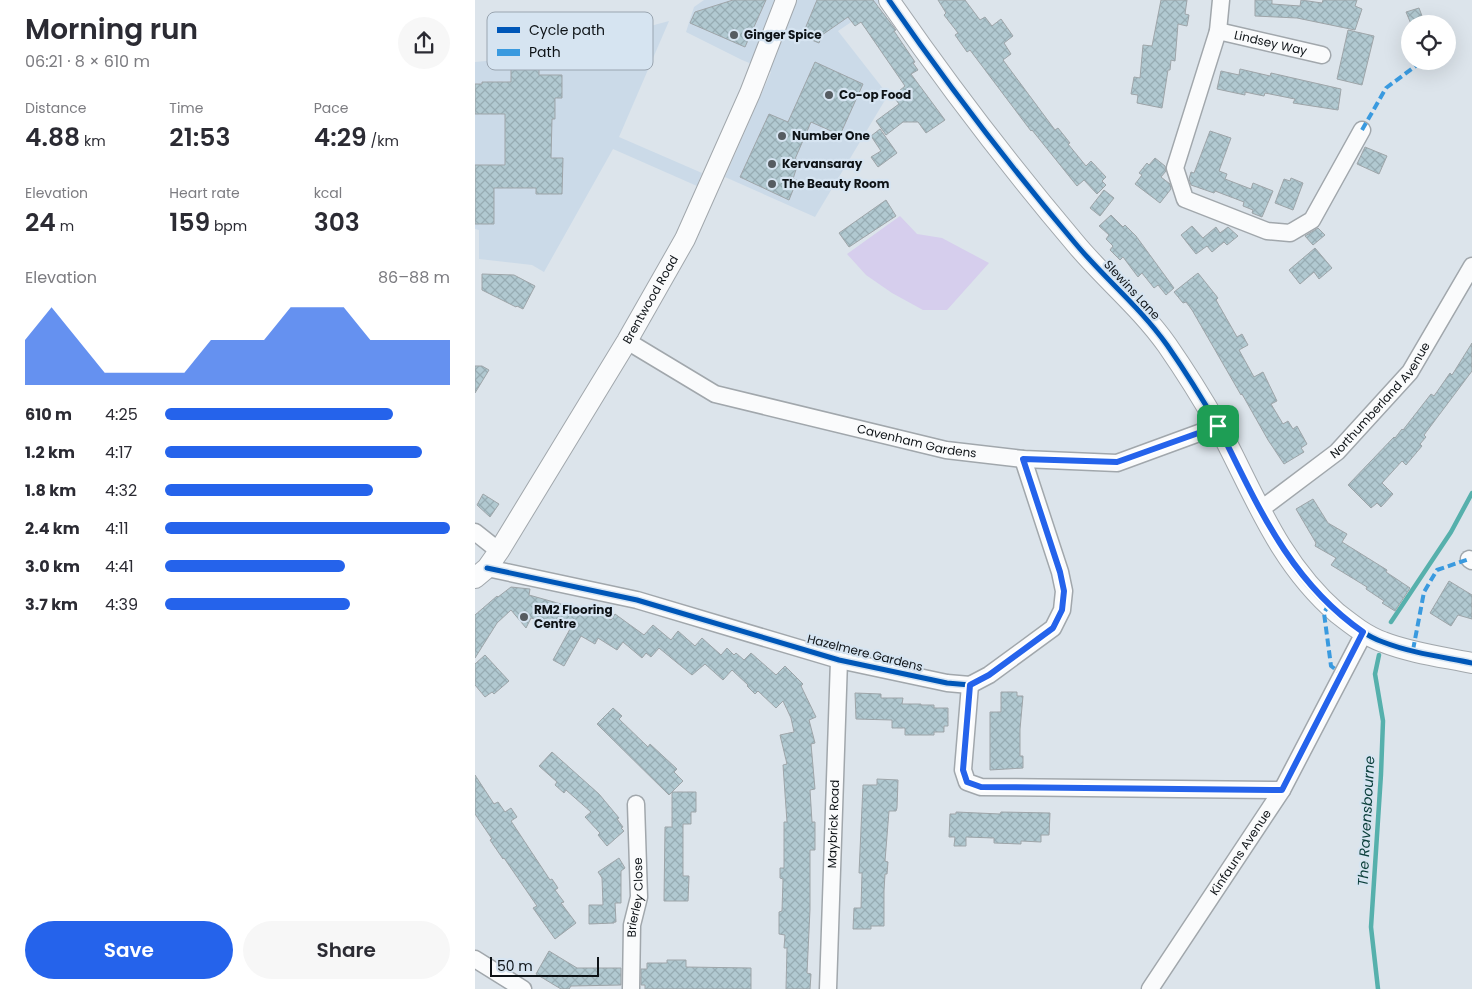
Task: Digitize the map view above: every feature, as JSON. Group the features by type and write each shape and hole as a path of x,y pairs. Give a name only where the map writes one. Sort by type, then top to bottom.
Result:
{"street":[{"name":"Brentwood Road","path":"481,573 499,551 627,341 685,239 750,93 786,0"},
{"name":"Slewins Lane","path":"889,0 926,53 1037,197 1077,246 1148,321 1165,342 1218,426 1259,510 1284,552 1307,583 1335,611 1363,632 1382,642 1472,663"},
{"path":"1221,0 1218,31 1175,168 1185,199 1267,231 1290,234 1312,220 1362,130"},
{"name":"Lindsey Way","path":"1218,31 1322,55"},
{"name":"Northumberland Avenue","path":"1259,510 1337,452 1410,372 1472,266"},
{"name":"Cavenham Gardens","path":"627,341 715,394 946,450 1023,459 1117,462 1218,426"},
{"path":"1023,459 1060,572 1064,591 1062,610 1053,628 989,675 970,685 963,770 967,782 981,787 1282,790"},
{"path":"475,532 499,551"},
{"name":"Hazelmere Gardens","path":"481,573 637,600 839,660 947,683 970,685"},
{"name":"Kinfauns Avenue","path":"1150,989 1282,790 1363,632"},
{"name":"Maybrick Road","path":"828,989 839,660"},
{"name":"Brierley Close","path":"631,989 632,925 639,897 636,804"},
{"path":"475,959 523,989"}],"shaded area":[{"path":"704,0 884,0 838,31 888,95 815,217 725,177 771,72 686,32 694,7"},
{"path":"669,21 653,58 653,25"},
{"path":"487,61 487,70 648,70 619,137 702,173 697,186 613,149 544,272 532,265 479,259 479,230 475,229 475,62"},
{"path":"900,216 917,234 942,238 989,263 947,310 923,310 892,293 866,275 847,254"}],"building":[{"name":"Ginger Spice","path":"733,0 766,0 745,47 690,23 695,12"},
{"path":"817,0 873,0 896,30 894,31 915,62 913,63 918,70 911,74 945,120 926,133 918,122 903,122 886,135 876,121 899,104 893,96 905,86 861,22 855,26 848,17 822,35 819,43 802,36"},
{"path":"938,0 965,0 980,20 985,17 992,26 1001,19 1013,36 1004,43 1011,54 1003,60 1055,130 1058,128 1086,166 1091,161 1106,177 1102,181 1106,185 1097,194 1084,180 1077,186 1031,131 970,50 967,52 955,35 958,33 944,15 946,13"},
{"path":"1161,0 1187,0 1185,14 1189,15 1187,26 1178,24 1175,61 1171,60 1170,70 1168,70 1162,108 1137,103 1138,95 1131,94 1134,77 1140,78 1143,45 1152,46"},
{"path":"1255,0 1272,0 1272,4 1300,6 1301,0 1322,3 1323,0 1357,0 1355,6 1362,9 1355,30 1297,18 1255,16"},
{"path":"1419,8 1422,15 1407,15 1406,12"},
{"path":"1348,30 1374,36 1362,85 1337,79"},
{"path":"815,62 863,84 840,135 811,122 795,159 799,160 793,179 797,180 789,200 740,177 769,114 788,122"},
{"path":"1240,69 1270,76 1271,73 1341,89 1338,110 1293,103 1295,99 1265,93 1264,96 1245,92 1245,95 1217,89 1221,71 1239,75"},
{"path":"511,70 539,70 539,75 562,75 562,98 555,98 555,119 552,119 551,158 563,158 562,194 536,194 536,188 494,188 494,224 475,224 475,165 505,165 505,114 475,114 475,84 482,84 482,82 511,82"},
{"path":"880,129 897,153 878,167 871,157 881,151 871,136"},
{"path":"1210,131 1231,138 1219,171 1227,174 1225,179 1251,189 1253,183 1273,191 1262,217 1252,213 1253,210 1243,206 1244,202 1215,191 1214,193 1191,185 1189,179 1191,172 1194,173"},
{"path":"1365,147 1387,156 1379,174 1357,164"},
{"path":"1155,158 1165,166 1166,171 1161,177 1170,184 1171,189 1160,203 1135,184 1142,175 1139,173 1147,163 1149,165"},
{"path":"1291,178 1303,183 1293,210 1275,203 1284,179 1290,181"},
{"path":"1104,190 1114,198 1100,216 1090,208"},
{"path":"886,200 896,216 849,247 839,233"},
{"path":"1111,215 1136,236 1174,288 1166,295 1158,285 1154,288 1142,273 1138,277 1123,257 1120,260 1110,250 1113,246 1106,239 1109,235 1099,226"},
{"path":"1192,226 1203,238 1216,227 1220,233 1228,227 1238,236 1227,245 1224,242 1212,252 1207,246 1196,254 1181,235"},
{"path":"1318,228 1325,235 1313,245 1305,236"},
{"path":"1315,248 1332,268 1319,279 1314,272 1300,284 1289,270"},
{"path":"1198,273 1218,298 1216,300 1237,337 1242,334 1248,345 1239,350 1254,377 1263,372 1277,401 1271,404 1283,424 1288,421 1293,429 1297,426 1307,444 1301,448 1304,452 1284,464 1241,395 1192,310 1174,292"},
{"path":"482,274 514,275 535,286 523,309 482,290"},
{"path":"1472,343 1472,371 1424,435 1426,437 1420,444 1422,446 1406,465 1402,461 1382,483 1393,494 1381,507 1377,503 1371,508 1348,485 1403,430 1431,394 1434,396 1450,373 1452,375"},
{"path":"475,366 482,366 489,370 475,393"},
{"path":"483,494 499,504 490,517 477,505"},
{"path":"1313,499 1328,523 1347,534 1342,542 1387,570 1386,572 1410,588 1395,611 1382,603 1384,601 1366,589 1367,587 1331,565 1336,558 1315,546 1316,543 1296,509"},
{"path":"1449,581 1472,595 1472,619 1458,615 1451,626 1430,613"},
{"path":"511,587 530,589 529,595 582,610 584,607 611,620 615,614 644,635 653,625 671,640 678,631 695,646 702,638 721,655 727,648 734,655 736,653 744,660 751,653 776,675 785,666 803,684 801,686 816,717 809,720 815,743 811,744 815,789 810,790 812,822 815,822 815,850 810,850 807,973 811,974 810,989 786,989 787,948 784,948 785,935 779,934 779,912 782,911 783,879 780,878 780,868 784,868 784,822 787,822 783,765 787,764 780,735 794,732 791,718 783,701 776,708 758,691 755,694 732,670 723,680 705,664 692,675 659,648 651,657 646,653 642,658 623,642 617,650 598,638 595,644 581,636 564,666 553,660 570,629 531,618 526,628 511,610 497,623 475,658 475,615"},
{"path":"485,655 509,681 494,694 492,692 485,697 475,685 475,664"},
{"path":"1001,692 1017,692 1017,696 1023,696 1020,756 1023,756 1023,768 990,770 990,712 1001,712"},
{"path":"855,693 881,694 881,698 903,698 902,704 934,705 934,708 948,708 948,726 944,726 944,732 934,732 934,735 905,735 905,728 892,728 892,720 856,719"},
{"path":"613,708 622,716 619,719 648,747 650,744 677,769 674,772 683,781 669,795 597,724"},
{"path":"552,752 599,794 619,818 617,819 624,831 607,846 598,835 600,833 585,817 591,812 566,790 564,793 555,785 557,782 539,766"},
{"path":"475,775 494,804 498,802 505,812 511,808 517,817 511,821 550,880 552,879 558,888 555,890 564,902 561,903 576,923 555,939 533,908 537,906 490,840 492,839 475,814"},
{"path":"877,779 898,780 897,808 896,811 889,811 885,861 888,862 887,874 885,874 884,926 871,926 871,929 853,929 854,908 861,908 862,873 859,873 863,785 877,785"},
{"path":"672,792 696,792 696,812 691,812 691,824 683,824 683,876 689,876 688,901 664,901 665,827 672,827"},
{"path":"956,812 1000,814 1001,812 1050,813 1049,835 1041,835 1041,842 1021,841 1021,844 994,843 994,838 966,837 966,846 954,846 955,837 949,837 950,814 956,814"},
{"path":"619,858 625,868 621,871 621,903 615,903 616,922 589,924 589,905 603,905 602,878 598,872"},
{"path":"549,951 577,968 621,968 621,985 571,986 569,989 561,989 536,974"},
{"path":"667,960 686,960 686,967 751,968 751,989 645,989 645,985 641,985 641,969 647,969 647,963 667,963"}],"waterway":[{"name":"The Ravensbourne","path":"1391,622 1451,532 1472,493"},
{"name":"The Ravensbourne","path":"1378,989 1371,927 1383,721 1375,674 1379,655"}],"marked path":[{"path":"1362,130 1386,88 1410,70"},
{"path":"1413,650 1424,592 1437,570 1469,559"},
{"path":"1329,604 1324,613 1331,666 1342,674"}],"cycle path":[{"path":"889,0 956,93 1050,214 1086,256 1145,318 1167,345 1218,426 1282,549 1316,593 1337,613 1365,633 1377,639 1416,652 1472,663"},
{"path":"487,568 637,600 839,660 947,683 970,685 989,675 1053,628 1062,610 1064,591 1060,572 1023,459"}],"place":[{"name":"Ginger Spice","path":"734,35"},
{"name":"Co-op Food","path":"829,95"},
{"name":"Number One","path":"782,136"},
{"name":"Kervansaray","path":"772,164"},
{"name":"The Beauty Room","path":"772,184"},
{"name":"RM2 Flooring Centre","path":"524,617"}],"route":[{"path":"1218,426 1271,532 1284,552 1307,583 1335,611 1363,632 1282,790 981,787 967,782 963,770 970,685 989,675 1053,628 1062,610 1064,591 1060,572 1023,459 1117,462 1218,426"}]}
